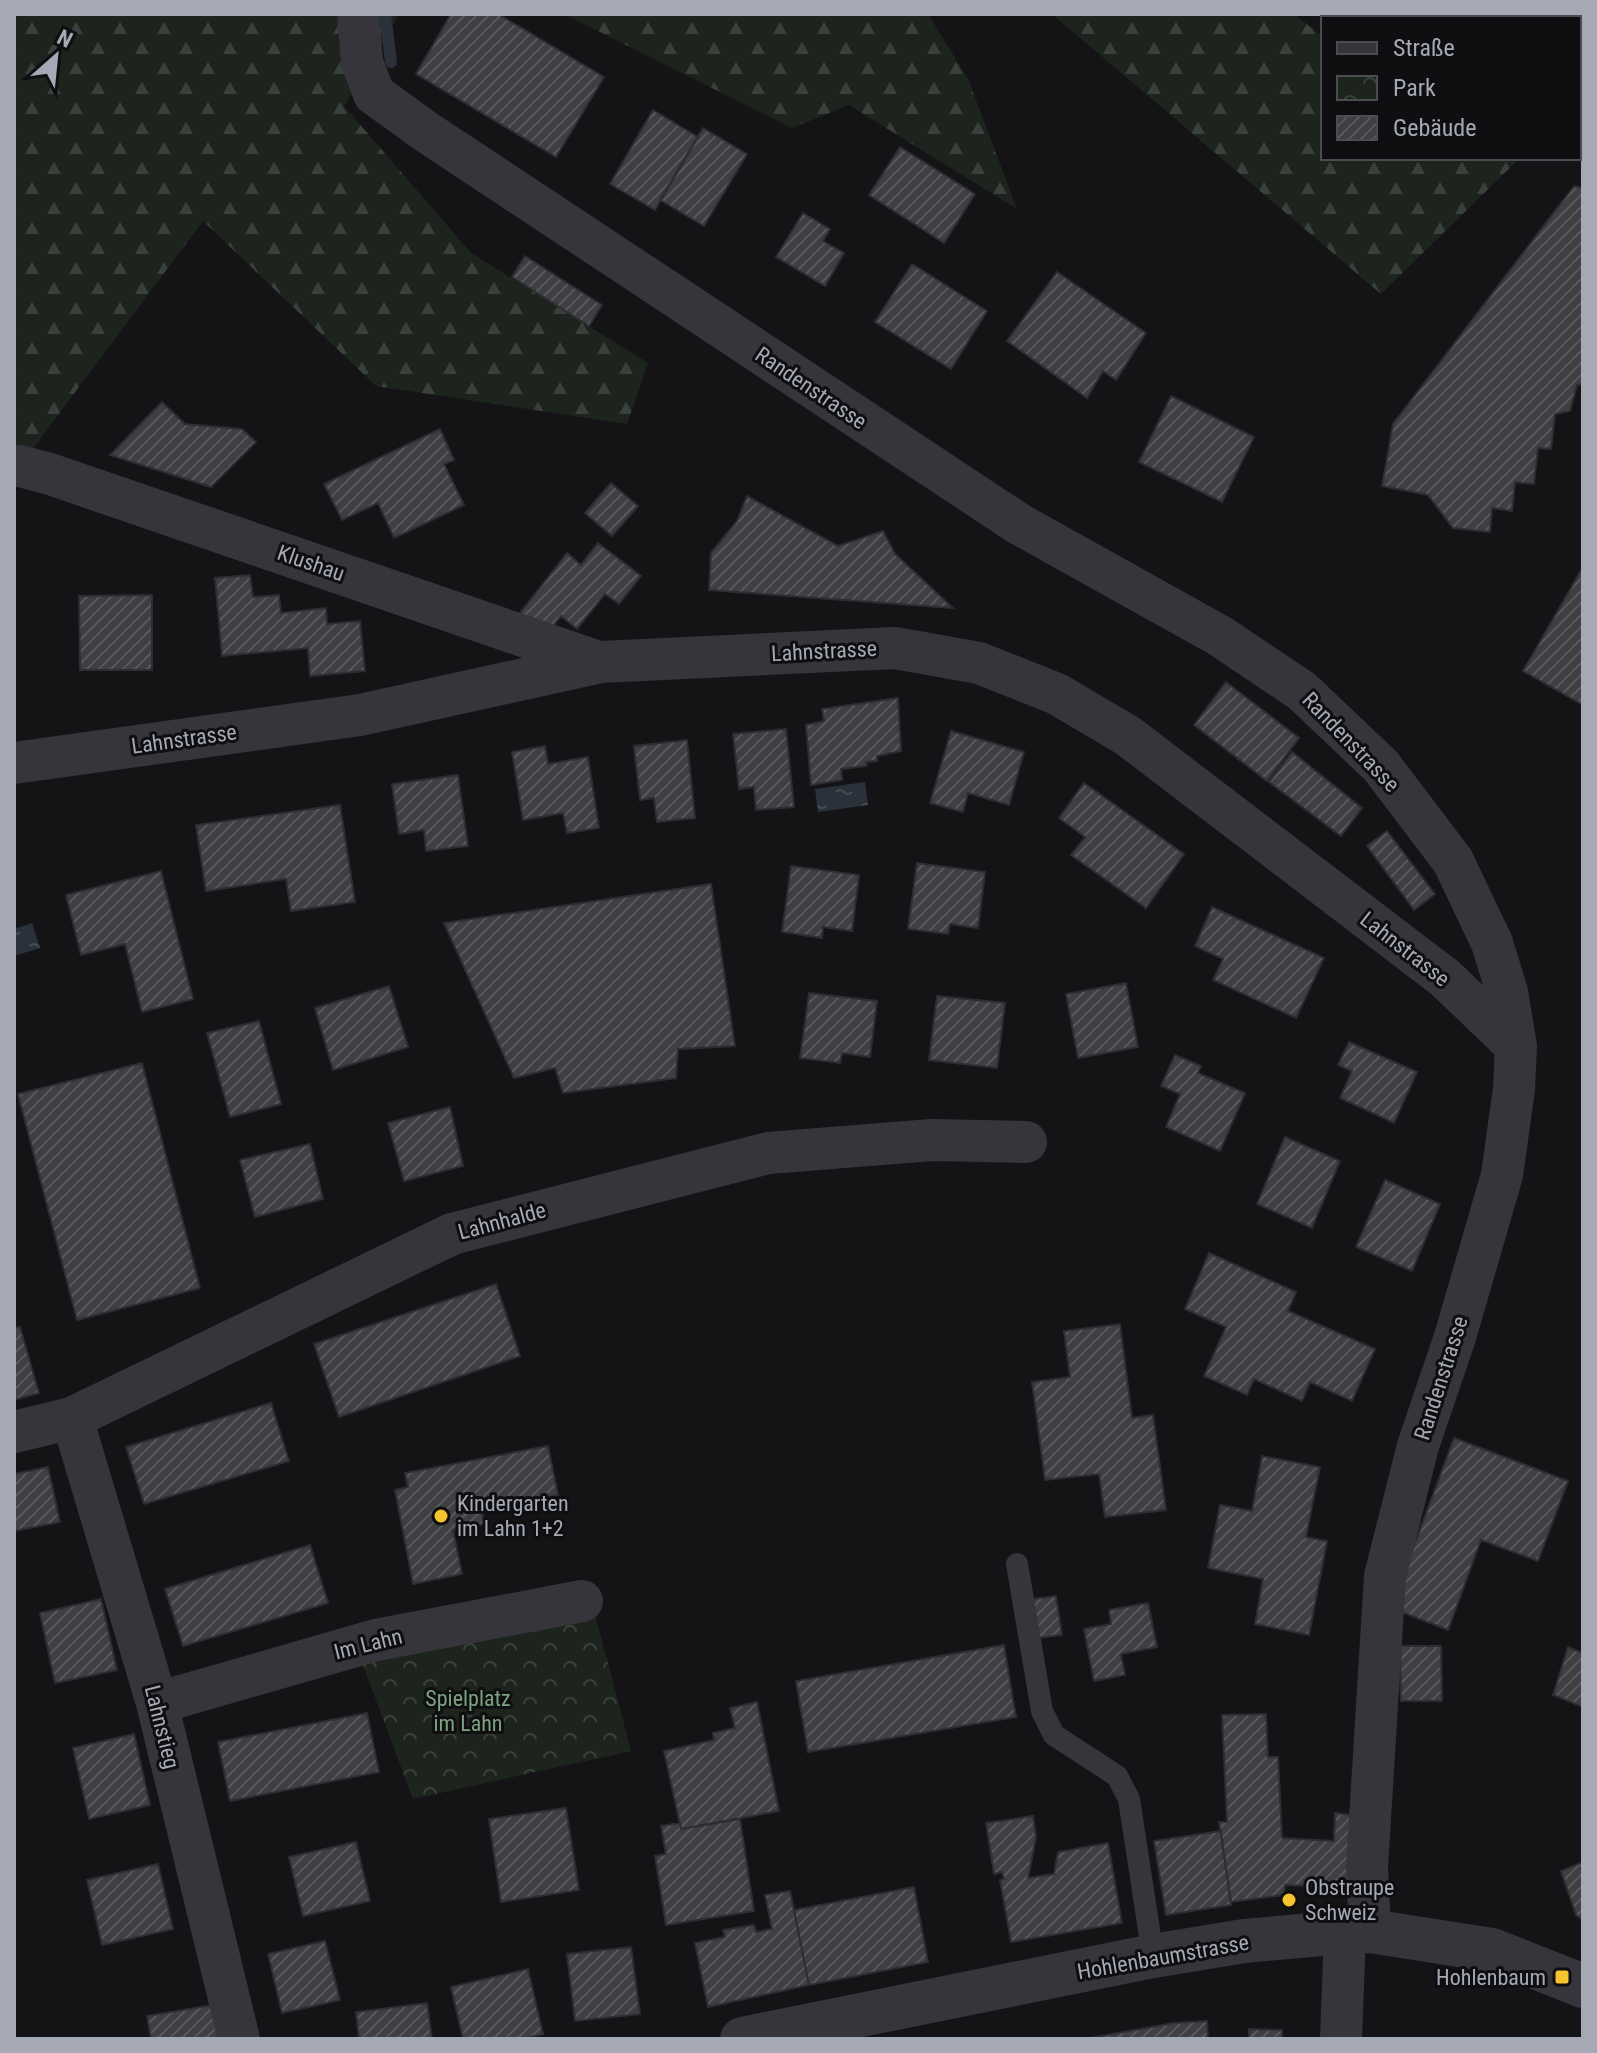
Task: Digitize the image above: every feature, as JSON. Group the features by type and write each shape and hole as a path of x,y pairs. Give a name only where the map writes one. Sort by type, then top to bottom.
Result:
{"street":[{"name":"Randenstrasse","path":"358,14 362,62 374,94 425,131 1006,516 1220,636 1302,691 1381,766 1453,861 1492,943 1507,992 1516,1046 1514,1089 1502,1175 1455,1337 1418,1446 1385,1576 1367,1867 1341,2039"},
{"name":"Klushau","path":"20,466 601,662"},
{"name":"Lahnstrasse","path":"14,763 360,715 601,662 895,648 979,663 1057,694 1128,736 1445,978 1516,1046"},
{"name":"Lahnhalde","path":"14,1432 72,1418 452,1234 768,1153 932,1140 1026,1142"},
{"name":"Lahnstieg","path":"72,1418 157,1703 239,2039"},
{"name":"Im Lahn","path":"157,1703 376,1640 582,1601"},
{"name":"Hohlenbaumstrasse","path":"742,2039 1153,1956 1244,1941 1358,1932 1492,1950 1583,1986"}],"lane":[{"path":"1017,1564 1042,1711 1054,1735 1117,1776 1129,1799 1153,1956"}],"green space":[{"path":"14,14 399,14 344,106 471,253 648,363 627,424 376,386 203,221 20,466 14,466"},
{"path":"564,14 928,14 968,79 1017,209 849,105 792,128"},
{"path":"1052,14 1294,14 1321,35 1321,160 1518,160 1381,294"},
{"name":"Spielplatz im Lahn","path":"594,1610 631,1751 413,1799 360,1657"}],"water":[{"path":"865,782 868,805 818,812 815,789"},
{"path":"32,923 40,948 14,956 14,929"}],"building":[{"path":"451,14 498,14 604,77 556,157 416,74"},
{"path":"653,110 698,137 655,210 610,184"},
{"path":"703,128 747,154 704,226 660,200"},
{"path":"900,147 975,194 944,243 869,195"},
{"path":"1574,186 1583,188 1583,384 1577,385 1570,411 1555,414 1551,449 1538,448 1534,484 1515,482 1512,511 1492,508 1490,532 1453,528 1428,495 1382,486 1393,424"},
{"path":"803,213 830,229 823,241 844,253 825,286 776,257"},
{"path":"525,256 602,305 589,326 512,277"},
{"path":"912,264 987,311 951,369 875,322"},
{"path":"1057,272 1146,333 1116,380 1103,371 1087,398 1007,341"},
{"path":"1171,396 1254,437 1222,502 1139,462"},
{"path":"162,402 185,424 242,429 256,442 211,487 110,455"},
{"path":"440,429 454,460 444,464 464,505 394,538 378,503 342,520 324,484"},
{"path":"611,483 638,506 612,536 585,513"},
{"path":"747,496 838,546 883,531 895,554 953,608 709,590 711,553 737,521"},
{"path":"598,543 641,576 619,604 605,594 577,629 561,616 547,634 520,613 567,553 581,565"},
{"path":"1583,567 1583,705 1523,671"},
{"path":"250,575 253,597 279,595 281,613 326,608 327,624 360,621 365,671 310,676 308,648 222,656 215,578"},
{"path":"152,595 152,670 80,670 79,596"},
{"path":"1226,682 1299,738 1267,781 1194,725"},
{"path":"898,698 901,751 877,756 877,761 866,762 867,766 841,769 842,780 811,785 806,725 824,721 822,709"},
{"path":"786,729 794,807 756,810 754,787 739,789 733,734"},
{"path":"951,731 1024,752 1009,805 968,793 963,812 930,803"},
{"path":"687,740 695,818 657,822 654,798 640,800 634,746"},
{"path":"545,746 548,764 588,757 599,828 567,833 563,813 523,820 512,752"},
{"path":"1292,752 1362,808 1341,836 1269,782"},
{"path":"458,775 468,846 426,851 424,830 399,834 392,784"},
{"path":"1084,783 1184,854 1146,908 1071,855 1085,837 1059,818"},
{"path":"340,805 355,902 291,911 286,879 206,891 196,825"},
{"path":"1387,831 1435,894 1414,910 1367,846"},
{"path":"917,863 985,872 978,928 950,924 948,934 908,929"},
{"path":"791,866 859,875 852,931 823,927 822,938 782,932"},
{"path":"161,871 193,999 142,1012 125,944 81,955 66,895"},
{"path":"711,884 735,1046 678,1049 676,1078 563,1093 555,1068 514,1078 444,923"},
{"path":"1212,907 1324,958 1296,1018 1213,980 1223,959 1195,946"},
{"path":"1126,983 1138,1047 1078,1058 1066,994"},
{"path":"389,986 408,1047 333,1070 315,1008"},
{"path":"809,993 877,1001 870,1057 842,1053 840,1063 800,1058"},
{"path":"937,996 1005,1003 997,1068 929,1060"},
{"path":"259,1021 281,1104 230,1117 207,1033"},
{"path":"1349,1042 1417,1072 1394,1123 1340,1098 1352,1071 1338,1065"},
{"path":"1175,1055 1201,1066 1198,1073 1245,1093 1220,1151 1166,1127 1180,1094 1161,1086"},
{"path":"142,1063 200,1288 77,1320 18,1094"},
{"path":"450,1107 463,1166 404,1181 388,1123"},
{"path":"1285,1137 1340,1161 1312,1228 1257,1204"},
{"path":"310,1144 323,1199 255,1217 240,1160"},
{"path":"1385,1180 1440,1204 1412,1271 1356,1247"},
{"path":"1209,1253 1296,1292 1288,1311 1375,1349 1352,1401 1310,1382 1302,1401 1254,1379 1247,1395 1204,1376 1226,1327 1185,1309"},
{"path":"496,1284 520,1356 339,1417 314,1344"},
{"path":"1120,1324 1132,1418 1153,1415 1166,1510 1105,1517 1099,1474 1045,1480 1032,1382 1070,1377 1064,1331"},
{"path":"20,1327 39,1393 14,1400 14,1328"},
{"path":"271,1403 289,1461 144,1504 126,1447"},
{"path":"1454,1438 1568,1481 1538,1561 1481,1540 1448,1630 1391,1608"},
{"name":"Kindergarten im Lahn 1+2","path":"548,1446 558,1495 481,1509 485,1524 453,1530 462,1574 413,1584 395,1490 408,1487 405,1473"},
{"path":"1262,1456 1320,1467 1306,1537 1327,1541 1309,1635 1255,1624 1263,1579 1208,1568 1220,1505 1252,1511"},
{"path":"48,1467 60,1522 14,1531 14,1474"},
{"path":"310,1545 328,1603 183,1646 165,1589"},
{"path":"1056,1596 1062,1635 1037,1638 1032,1599"},
{"path":"101,1599 117,1670 55,1683 40,1613"},
{"path":"1148,1603 1157,1647 1121,1654 1125,1675 1094,1681 1084,1629 1111,1624 1109,1610"},
{"path":"1004,1645 1016,1717 808,1752 796,1681"},
{"path":"1400,1646 1441,1646 1442,1701 1401,1701"},
{"path":"1568,1647 1583,1651 1583,1707 1553,1695"},
{"path":"757,1702 779,1811 681,1829 664,1751 714,1740 713,1733 735,1728 730,1708"},
{"path":"367,1713 379,1772 230,1801 218,1742"},
{"path":"1266,1714 1268,1757 1278,1757 1282,1838 1334,1841 1335,1813 1352,1815 1350,1888 1285,1885 1284,1895 1231,1902 1219,1822 1227,1822 1222,1715"},
{"path":"134,1734 150,1805 89,1819 73,1748"},
{"path":"566,1808 579,1890 501,1902 489,1819"},
{"path":"1033,1816 1036,1837 1028,1878 1054,1874 1058,1852 1108,1843 1122,1923 1011,1942 1000,1880 1004,1879 1002,1872 994,1874 986,1823"},
{"path":"740,1819 754,1911 666,1925 655,1856 666,1854 661,1826 680,1823 681,1829"},
{"path":"1221,1831 1231,1905 1166,1915 1154,1841"},
{"path":"356,1842 370,1901 303,1916 289,1857"},
{"path":"1583,1862 1583,1920 1576,1915 1561,1871"},
{"path":"158,1864 173,1929 102,1945 87,1880"},
{"path":"914,1887 928,1962 809,1985 794,1910"},
{"path":"790,1891 809,1985 708,2007 695,1943 725,1937 723,1930 754,1925 756,1932 772,1929 765,1895"},
{"path":"325,1941 340,2000 282,2013 268,1954"},
{"path":"631,1947 640,2014 575,2021 567,1954"},
{"path":"528,1969 543,2034 522,2039 463,2039 451,1987"},
{"path":"427,2003 432,2039 359,2039 356,2012"},
{"path":"213,2005 219,2039 151,2039 147,2016"},
{"path":"1207,2021 1208,2039 1084,2039 1174,2023"},
{"path":"1249,2029 1282,2030 1282,2039 1249,2039"}],"waterway":[{"path":"385,14 391,62"}],"place":[{"name":"Kindergarten im Lahn 1+2","path":"441,1516"},
{"name":"Obstraupe Schweiz","path":"1289,1900"},
{"name":"Hohlenbaum","path":"1562,1977"}]}
